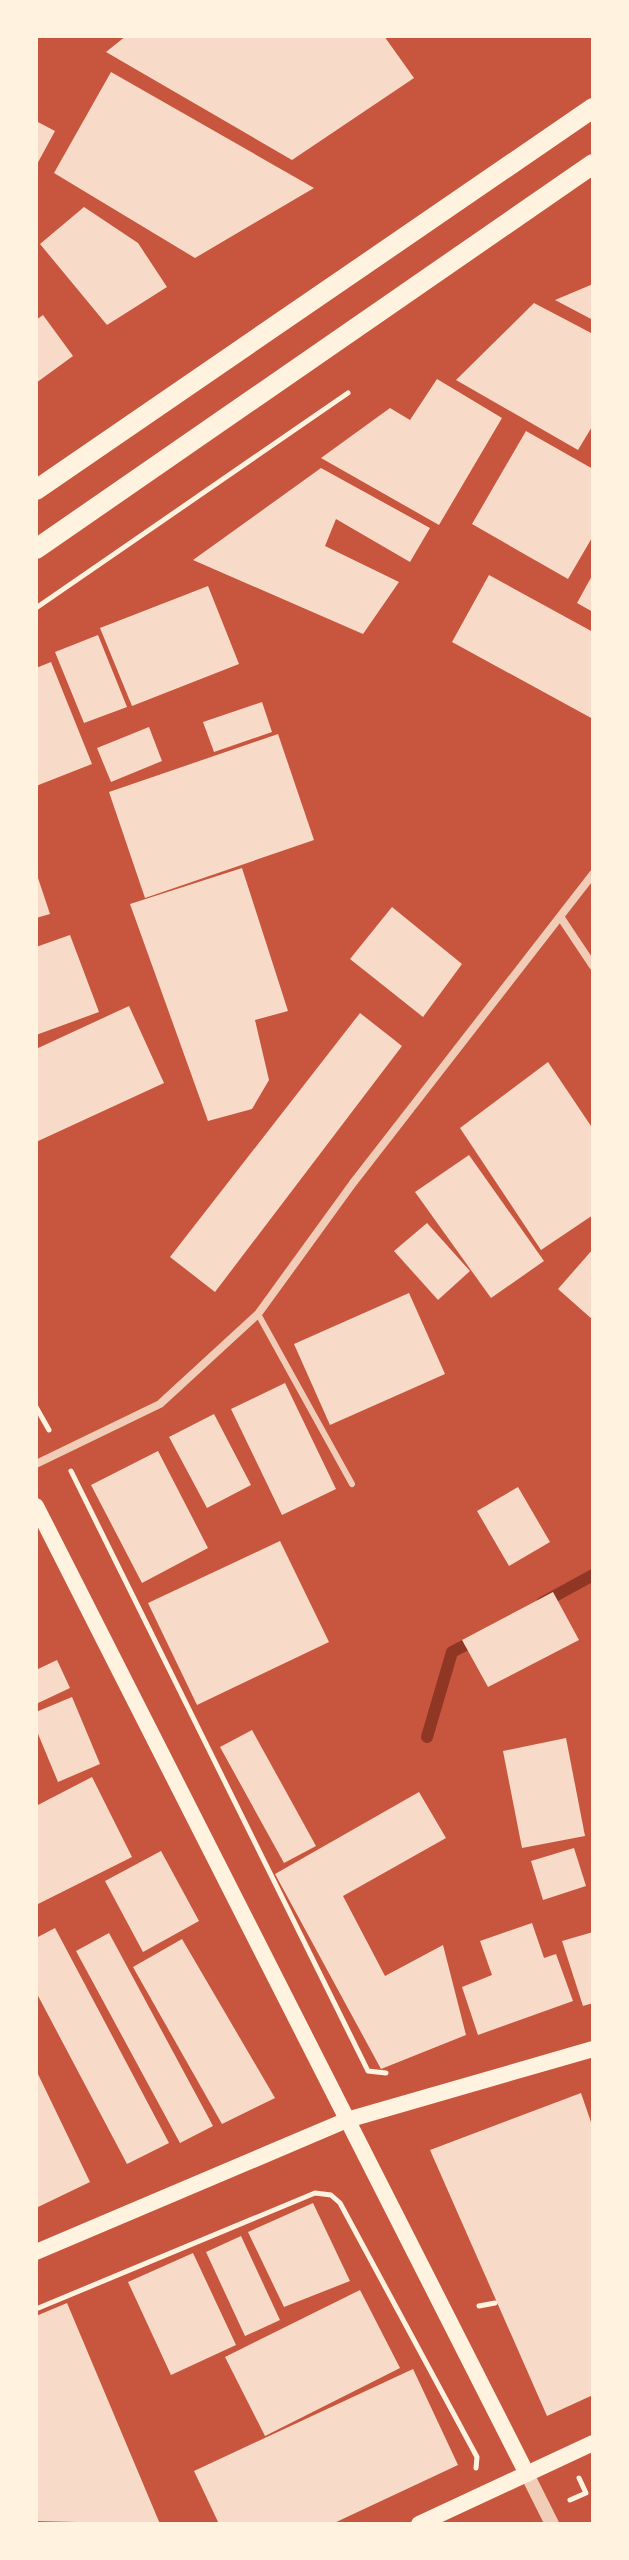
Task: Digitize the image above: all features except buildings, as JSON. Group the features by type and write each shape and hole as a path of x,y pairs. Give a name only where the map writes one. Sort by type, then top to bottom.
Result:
{"main road":[{"path":"36,490 593,108"},
{"path":"36,549 593,164"},
{"path":"36,1506 527,2474"},
{"path":"36,2252 347,2120 593,2049"},
{"path":"419,2524 593,2443"}],"street":[{"path":"36,1464 160,1404 258,1314 353,1183 593,874"},
{"path":"561,918 593,966"},
{"path":"527,2474 552,2524"}],"lane":[{"path":"258,1314 352,1484"}],"path":[{"path":"36,608 348,393"},
{"path":"36,1407 368,2071 386,2073"},
{"path":"36,2309 315,2193 331,2195 340,2203 477,2457 474,2464"},
{"path":"479,2306 495,2303"}],"waterway":[{"path":"542,1603 593,1575"},
{"path":"427,1737 452,1652 477,1639"}]}
